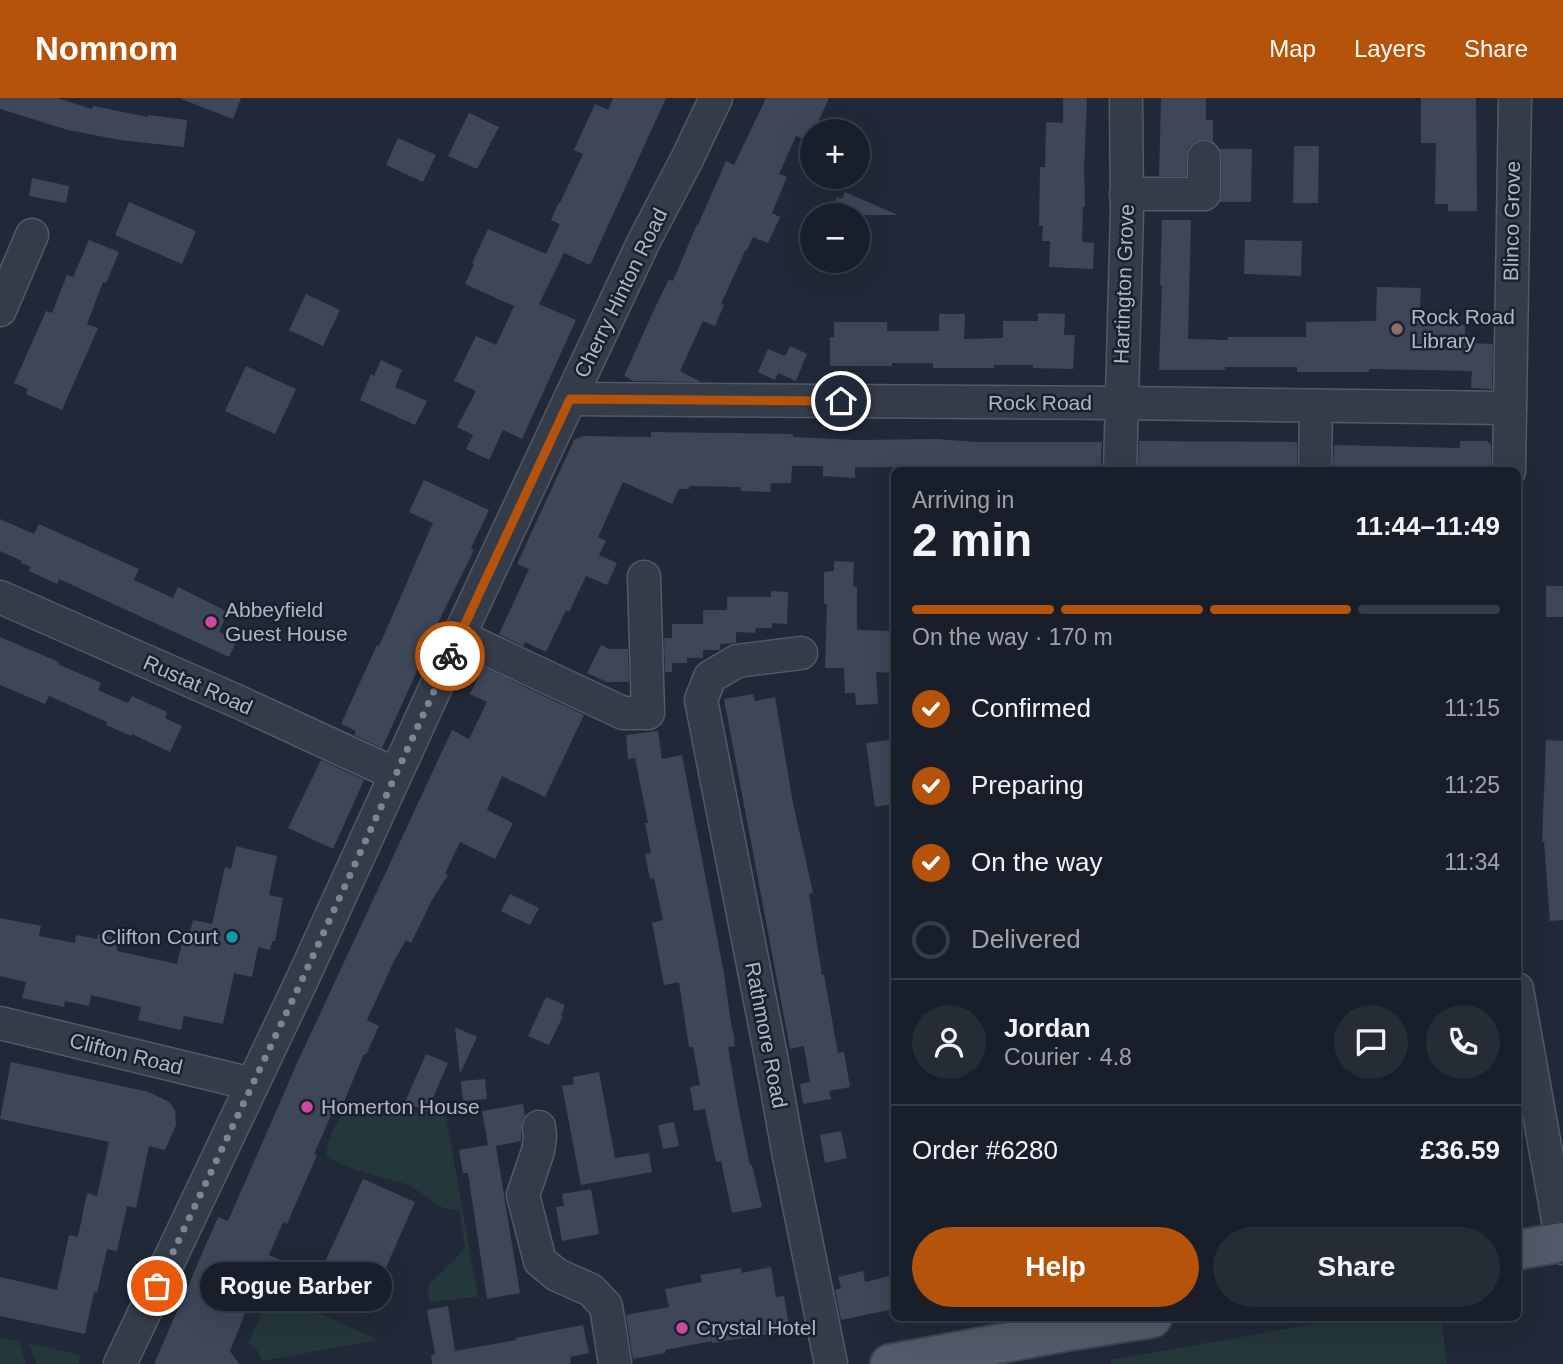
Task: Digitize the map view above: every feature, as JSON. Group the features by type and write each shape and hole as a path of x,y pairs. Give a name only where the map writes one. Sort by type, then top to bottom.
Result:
{"main road":[{"path":"1521,1249 1563,1244"},
{"path":"890,1364 991,1355 1063,1332 1163,1322"}],"street":[{"name":"Hartington Grove","path":"1120,467 1126,98"},
{"name":"Blinco Grove","path":"1509,467 1515,98"},
{"name":"Cherry Hinton Road","path":"120,1364 302,980 643,243 705,101"},
{"path":"1126,194 1204,194 1203,157"},
{"path":"0,310 32,235"},
{"name":"Rock Road","path":"570,399 1510,408"},
{"path":"1315,467 1316,405"},
{"path":"459,636 623,713 648,713 644,577"},
{"name":"Rustat Road","path":"0,597 395,774"},
{"name":"Rathmore Road","path":"801,653 737,661 709,677 701,700 831,1364"},
{"path":"1521,1011 1563,1244"},
{"name":"Clifton Road","path":"0,1023 252,1084"},
{"path":"539,1127 538,1151 523,1195 540,1261 557,1275 591,1290 606,1306 615,1364"}],"green space":[{"path":"351,1104 446,1116 478,1297 430,1302 429,1284 465,1247 459,1211 443,1208 409,1185 358,1171 326,1157 334,1128"},
{"path":"271,1292 379,1340 261,1361 257,1350 248,1343"},
{"path":"1331,1321 1442,1321 1447,1364 1111,1364 1111,1360"},
{"path":"0,1337 19,1341 26,1364 0,1364"},
{"path":"29,1343 80,1355 79,1364 36,1364"}],"building":[{"path":"0,98 57,98 92,109 93,106 148,117 187,120 184,147 120,140 68,130 0,109"},
{"path":"182,98 241,98 233,119"},
{"path":"613,98 666,98 590,265 564,253 539,304 576,320 522,439 503,430 489,460 466,449 473,435 457,427 476,391 454,381 476,336 496,345 514,306 465,284 474,264 472,263 488,229 546,254 560,224 551,220 583,154 574,150 595,104 608,110"},
{"path":"766,98 829,98 819,119 800,119 800,138 796,136 779,174 787,177 772,213 780,217 768,243 753,237 721,304 724,305 715,326 703,321 680,371 701,382 634,381 624,376 653,312 669,279 673,281 726,161 734,165"},
{"path":"1063,98 1087,98 1082,242 1094,243 1093,269 1049,267 1050,241 1042,241 1043,226 1039,226 1040,167 1045,167 1046,122 1063,123"},
{"path":"1161,98 1206,98 1206,120 1213,120 1213,141 1195,141 1188,148 1186,176 1159,176"},
{"path":"1421,98 1476,98 1477,211 1448,211 1448,204 1435,204 1436,143 1421,143"},
{"path":"469,113 499,127 477,169 448,156"},
{"path":"398,138 436,155 423,182 386,165"},
{"path":"1294,146 1319,146 1318,203 1293,203"},
{"path":"1220,149 1252,149 1251,202 1220,202"},
{"path":"32,178 69,186 66,203 29,196"},
{"path":"845,192 898,215 870,215 870,203 834,203 837,197 842,199"},
{"path":"129,202 196,231 182,264 115,235"},
{"path":"1162,220 1191,220 1188,339 1306,337 1306,322 1376,321 1377,287 1421,288 1419,325 1465,325 1465,343 1493,344 1492,389 1471,388 1472,371 1369,369 1369,372 1297,372 1297,367 1159,370"},
{"path":"89,240 119,252 106,283 103,282 87,324 98,328 62,410 26,394 28,389 14,383 46,311 52,313 67,275 73,277"},
{"path":"1245,240 1302,241 1301,276 1244,274"},
{"path":"306,294 340,310 323,346 289,330"},
{"path":"1038,313 1065,314 1064,335 1075,335 1073,369 1033,368 1033,365 933,368 933,363 830,366 830,337 834,337 834,322 887,322 887,331 939,331 939,314 965,314 964,339 1003,338 1003,321 1038,321"},
{"path":"790,346 807,354 796,381 778,373 775,380 758,372 768,349 785,356"},
{"path":"381,360 402,370 395,387 427,401 415,425 360,400 371,374 374,376"},
{"path":"246,366 296,389 275,434 225,411"},
{"path":"651,432 793,434 793,437 854,440 1102,442 1101,465 1092,467 855,467 855,478 823,476 823,466 792,466 791,483 771,483 770,492 741,491 741,487 689,486 689,489 679,489 672,504 623,482 598,537 606,541 599,555 617,563 607,585 586,576 546,652 525,642 523,646 499,634 529,569 517,564 574,440 582,436 651,437"},
{"path":"1139,441 1297,442 1297,467 1138,467"},
{"path":"1460,441 1487,441 1491,445 1491,467 1333,467 1334,445 1460,448"},
{"path":"424,480 489,510 471,548 474,550 420,659 422,660 382,748 354,735 356,731 341,724 433,523 409,512"},
{"path":"0,519 34,534 39,524 139,569 134,580 173,598 178,587 228,612 219,632 237,640 229,657 59,579 57,584 29,571 31,567 0,551"},
{"path":"834,561 854,562 857,630 891,631 891,673 876,672 878,704 856,705 855,693 845,693 844,668 825,668 827,604 824,604 824,572 834,571"},
{"path":"1546,586 1563,586 1563,617 1546,617"},
{"path":"771,591 788,592 787,624 772,623 772,628 756,628 755,633 736,632 736,643 720,644 720,650 703,650 703,658 687,658 687,663 672,663 672,672 665,672 664,638 672,638 672,624 703,624 703,610 727,610 727,597 771,597"},
{"path":"0,637 101,683 98,690 128,703 132,696 167,712 165,718 182,726 170,752 106,725 107,722 49,696 45,704 0,685"},
{"path":"601,645 610,649 628,649 629,682 607,682 587,673"},
{"path":"483,667 584,715 545,797 502,776 487,810 513,823 495,859 460,842 445,874 448,875 432,900 411,943 406,940 394,961 367,1020 379,1026 343,1104 337,1102 287,1224 283,1222 269,1255 309,1273 298,1298 258,1281 230,1351 239,1364 154,1364 218,1217 228,1221 298,1061 452,730 469,739 487,702 470,694"},
{"path":"753,694 755,701 775,697 793,803 813,893 809,894 822,975 838,1053 844,1052 850,1087 829,1091 831,1099 803,1104 800,1084 810,1082 804,1046 790,1049 724,699"},
{"path":"658,731 662,759 682,755 724,973 735,1046 728,1047 739,1111 762,1207 732,1213 721,1161 716,1162 705,1109 694,1111 690,1087 700,1085 693,1047 689,1047 679,982 664,985 652,923 663,920 654,878 650,879 645,854 651,853 645,823 648,823 635,758 628,759 626,735"},
{"path":"889,740 891,804 875,807 866,743"},
{"path":"1546,740 1563,741 1563,920 1550,921 1542,842"},
{"path":"321,760 364,780 333,849 288,828"},
{"name":"Clifton Court","path":"236,846 277,856 269,895 283,898 275,941 272,941 270,950 258,947 252,977 234,973 223,1024 184,1016 181,1030 138,1020 141,1007 91,995 89,1006 65,1001 64,1007 22,998 26,982 0,976 0,918 41,926 39,936 75,943 76,935 97,939 98,934 119,938 117,951 177,964 183,939 188,940 193,920 212,924 225,867 231,869"},
{"path":"510,894 539,908 530,925 501,911"},
{"path":"546,997 565,1005 561,1015 563,1016 549,1045 528,1036"},
{"path":"455,1027 477,1037 460,1074"},
{"path":"426,1054 448,1063 427,1112 405,1102"},
{"path":"11,1062 149,1092 169,1102 175,1110 176,1125 165,1150 149,1146 136,1208 127,1206 117,1251 107,1249 85,1334 0,1316 0,1277 57,1290 69,1235 78,1237 87,1193 97,1196 109,1142 0,1119"},
{"path":"599,1072 615,1158 649,1153 652,1172 581,1185 562,1086 574,1084 573,1077"},
{"path":"485,1079 487,1099 463,1101 461,1081"},
{"path":"523,1104 525,1116 522,1120 521,1141 496,1146 520,1293 487,1299 468,1173 463,1173 459,1150 488,1145 482,1111"},
{"path":"674,1122 679,1146 663,1149 658,1125"},
{"path":"841,1131 847,1158 825,1163 820,1135"},
{"path":"363,1179 415,1202 376,1290 323,1266"},
{"path":"591,1189 599,1234 562,1241 556,1207 564,1206 562,1194"},
{"path":"771,1267 776,1297 784,1296 790,1331 712,1341 633,1359 626,1315 669,1307 665,1289 702,1282 700,1275 741,1268 742,1273"},
{"path":"863,1271 865,1282 891,1276 891,1310 841,1320 835,1290 841,1288 838,1277"},
{"path":"448,1306 455,1351 583,1325 589,1353 570,1357 571,1364 432,1364 431,1355 435,1354 427,1310"}],"way so far":[{"path":"157,1286 302,980 450,656"}],"place":[{"name":"Rock Road Library","path":"1397,329"},
{"name":"Abbeyfield Guest House","path":"211,622"},
{"name":"Clifton Court","path":"232,937"},
{"name":"Homerton House","path":"307,1107"},
{"name":"Rogue Barber","path":"157,1286"},
{"name":"Crystal Hotel","path":"682,1328"}],"route":[{"path":"450,656 570,399 841,401"}]}
